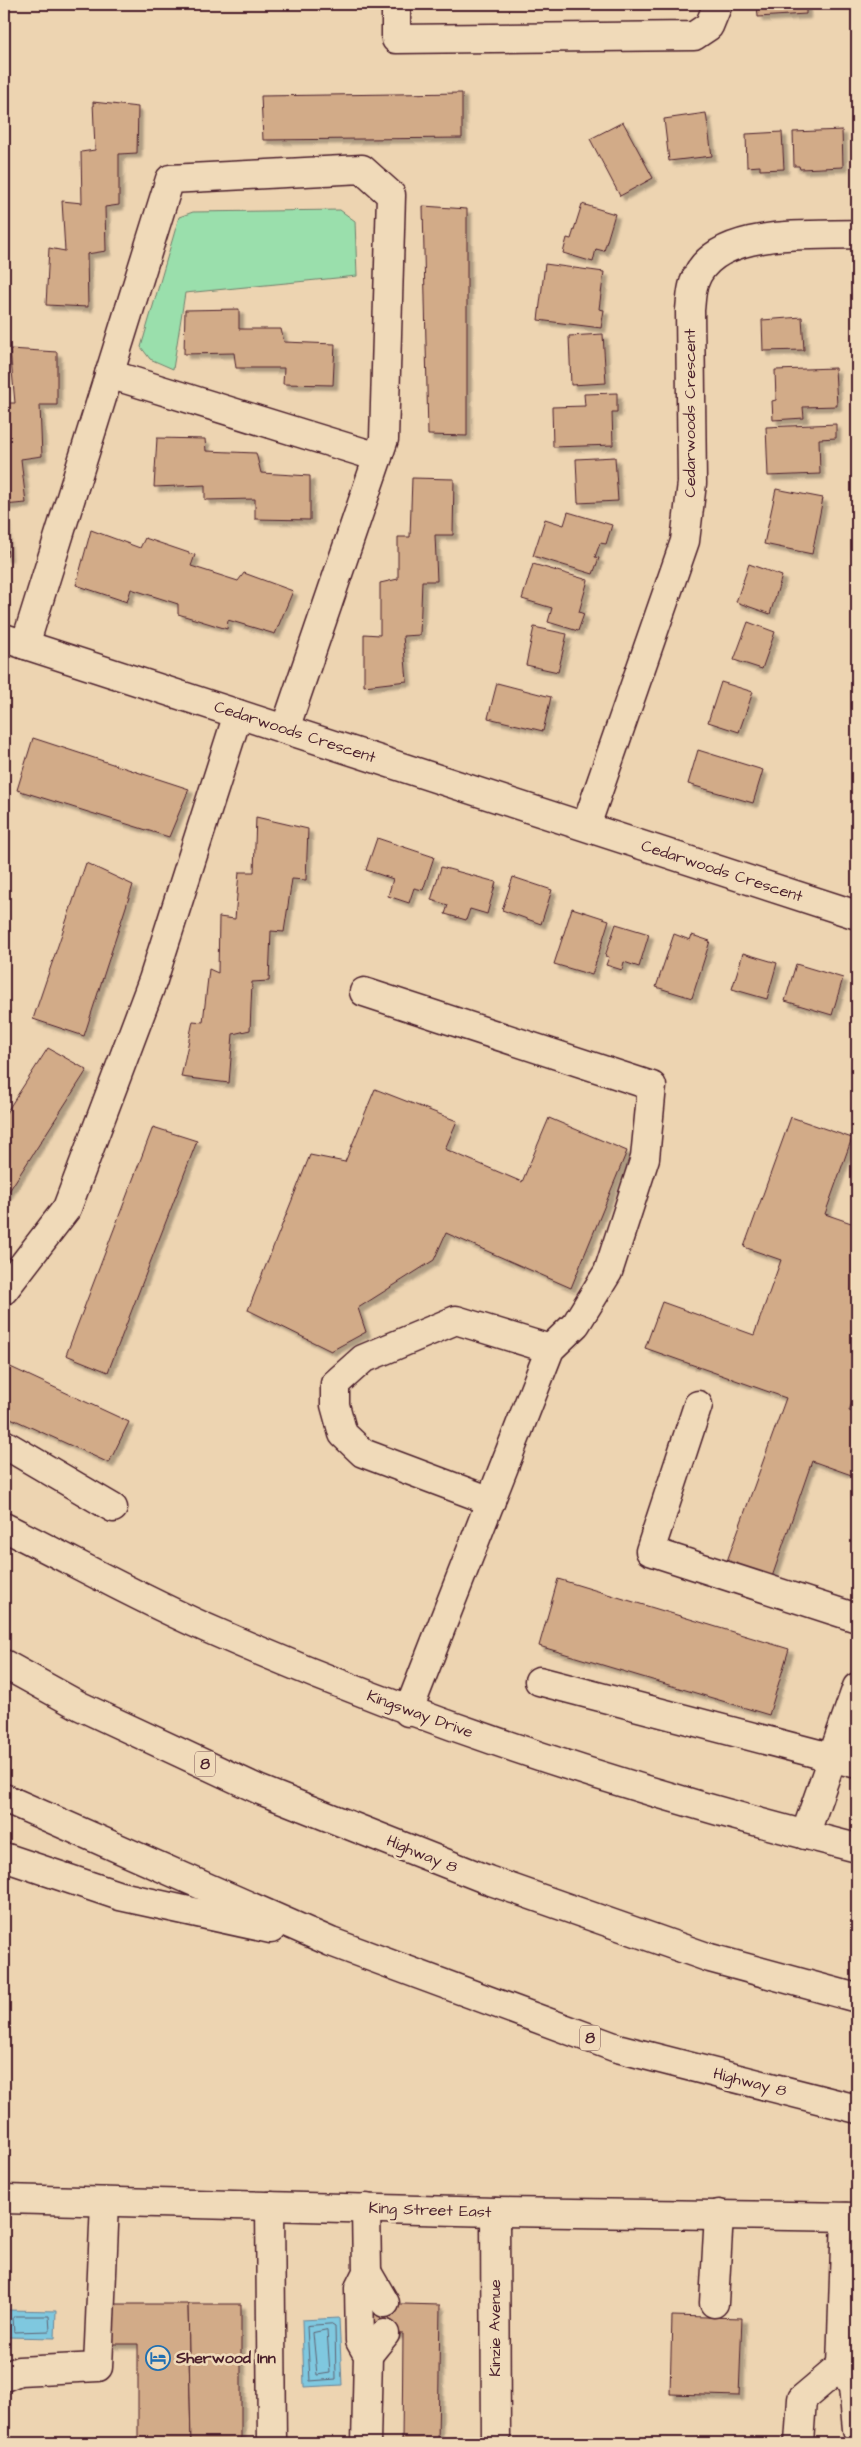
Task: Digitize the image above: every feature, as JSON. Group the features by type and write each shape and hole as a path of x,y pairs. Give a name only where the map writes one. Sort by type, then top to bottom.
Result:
{"main road":[{"path":"396,4 396,39 694,36 708,26 718,4"},
{"path":"14,642 109,374 170,179 362,169 391,195 384,439 285,729"},
{"name":"Cedarwoods Crescent","path":"586,826 685,541 692,483 690,310 694,283 705,265 726,248 760,238 857,234"},
{"path":"109,374 378,456"},
{"name":"Cedarwoods Crescent","path":"14,642 857,915"},
{"path":"4,1290 67,1208 153,980 238,714"},
{"path":"364,992 652,1086 645,1158 608,1272 576,1324 550,1349 408,1712"},
{"path":"491,1501 363,1453 343,1434 335,1405 336,1384 363,1359 456,1320 550,1349"},
{"path":"698,1405 650,1550 857,1618"},
{"path":"4,1444 113,1508"},
{"name":"Kingsway Drive","path":"4,1527 216,1633 408,1712 604,1779 857,1848"},
{"name":"Highway 8","path":"4,1664 80,1706 260,1790 488,1880 710,1958 857,1998"},
{"path":"539,1681 845,1760"},
{"path":"805,1835 845,1760 857,1687"},
{"name":"Highway 8","path":"4,1798 331,1942 616,2048 857,2109"},
{"path":"4,1858 120,1896 331,1942"},
{"name":"King Street East","path":"4,2199 495,2212 851,2217"},
{"path":"4,2377 20,2371 98,2367 105,2202"},
{"path":"270,2206 272,2443"},
{"path":"366,2208 367,2272 359,2288 360,2341 368,2355 366,2443"},
{"name":"Kinzie Avenue","path":"495,2212 496,2443"},
{"path":"714,2303 719,2214"},
{"path":"851,2217 841,2366 853,2387 857,2429"},
{"path":"367,2272 385,2303"},
{"path":"368,2355 385,2334"},
{"path":"800,2443 802,2399 841,2366"}],"green space":[{"path":"340,210 355,221 357,276 185,293 173,369 150,359 141,347 179,217 193,212"}],"water":[{"path":"8,2310 56,2311 55,2338 7,2337"},
{"path":"339,2318 342,2385 304,2387 302,2320"}],"building":[{"path":"757,4 806,4 806,14 758,17"},
{"path":"462,93 462,138 263,140 261,96"},
{"path":"93,102 138,107 137,153 119,154 119,205 105,207 106,251 87,254 88,307 46,305 49,248 65,251 62,201 82,203 81,152 95,150"},
{"path":"706,113 712,156 669,161 664,119"},
{"path":"623,122 653,178 620,196 590,139"},
{"path":"842,130 843,167 800,169 799,166 794,166 793,132"},
{"path":"782,132 784,169 760,170 760,166 747,167 746,134"},
{"path":"852,135 857,135 857,166 853,166"},
{"path":"582,204 615,214 604,251 596,249 593,262 563,253 567,238 571,239"},
{"path":"423,206 467,209 467,436 428,435"},
{"path":"545,264 604,272 599,309 604,310 601,328 538,320"},
{"path":"239,309 239,329 281,329 284,342 335,344 333,385 283,384 284,368 236,368 234,353 184,354 185,310"},
{"path":"802,317 804,350 763,351 762,320"},
{"path":"603,334 606,383 571,385 569,336"},
{"path":"10,349 57,352 57,405 40,405 42,456 21,459 26,503 4,505 4,403 15,403"},
{"path":"835,368 837,406 803,407 804,418 773,420 772,401 776,400 775,370"},
{"path":"617,393 617,412 612,412 613,445 553,447 552,407 585,406 584,394"},
{"path":"836,424 836,438 819,439 820,474 768,476 766,427"},
{"path":"157,438 205,439 206,451 256,453 261,473 310,476 310,520 255,519 255,499 205,500 205,485 154,487"},
{"path":"615,457 618,501 578,503 576,459"},
{"path":"412,478 454,479 453,535 435,535 437,581 422,581 420,635 403,636 407,681 364,686 364,634 380,635 380,583 398,579 398,537 410,537"},
{"path":"776,489 823,498 812,554 764,544"},
{"path":"4,505 8,556 4,557"},
{"path":"568,512 612,525 606,544 600,543 595,557 599,558 593,574 533,556 545,519 564,525"},
{"path":"91,530 140,548 145,538 195,555 191,566 238,581 244,573 293,591 275,634 228,620 227,629 178,614 178,604 131,589 127,602 76,585"},
{"path":"533,564 588,580 579,612 584,614 578,631 548,622 552,608 522,599"},
{"path":"749,564 782,576 770,614 736,602"},
{"path":"748,622 775,632 762,669 734,660"},
{"path":"534,627 567,634 558,672 526,665"},
{"path":"721,682 753,692 739,732 708,722"},
{"path":"497,683 551,697 543,731 488,718"},
{"path":"33,738 189,789 169,837 17,790"},
{"path":"698,750 763,770 753,803 688,784"},
{"path":"256,817 308,829 306,880 292,879 284,932 271,931 269,981 252,982 250,1030 233,1034 229,1083 181,1077 193,1021 203,1022 209,969 218,973 219,917 235,919 239,872 254,872"},
{"path":"377,838 434,857 423,890 414,888 409,903 388,896 393,879 366,870"},
{"path":"86,863 133,885 84,1036 33,1019"},
{"path":"441,867 496,882 487,914 470,909 466,920 445,914 448,905 431,900"},
{"path":"513,877 552,890 541,924 502,910"},
{"path":"572,908 609,920 592,975 554,964"},
{"path":"616,924 649,934 639,967 624,962 622,970 606,965 609,957 605,956"},
{"path":"674,934 690,940 692,935 710,941 692,998 656,987"},
{"path":"743,953 777,963 767,999 732,989"},
{"path":"796,964 843,978 832,1015 785,1001"},
{"path":"48,1048 87,1070 4,1199 4,1116"},
{"path":"375,1089 457,1121 445,1149 522,1182 549,1118 627,1151 571,1288 446,1233 434,1260 358,1308 366,1332 331,1351 248,1310 310,1155 345,1162"},
{"path":"791,1117 852,1138 825,1214 857,1225 857,1401 853,1400 849,1411 857,1413 857,1477 812,1461 772,1577 727,1561 786,1398 645,1348 662,1302 754,1335 781,1260 744,1247"},
{"path":"153,1127 197,1141 108,1372 66,1355"},
{"path":"4,1364 129,1422 109,1463 4,1415"},
{"path":"558,1579 789,1649 769,1715 539,1646"},
{"path":"367,2303 440,2305 438,2443 402,2443 403,2334 364,2334"},
{"path":"111,2304 188,2304 191,2443 138,2443 138,2344 110,2344"},
{"path":"188,2304 241,2304 241,2443 191,2443"},
{"path":"672,2316 742,2318 739,2396 670,2394"}],"place":[{"name":"Sherwood Inn","path":"158,2358"}]}
